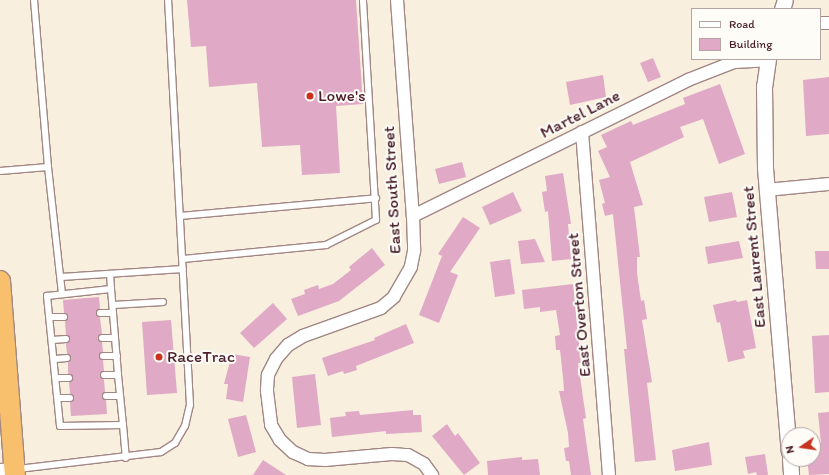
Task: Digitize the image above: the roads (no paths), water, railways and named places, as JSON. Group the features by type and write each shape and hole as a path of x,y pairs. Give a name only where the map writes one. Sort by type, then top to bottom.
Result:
{"highway":[{"path":"0,281 12,439 10,472"}],"street":[{"name":"East South Street","path":"397,0 413,216 414,251 411,267 394,297 365,315 303,336 288,345 276,359 268,375 268,397 271,424 280,440 293,452 308,459 325,460 392,454 408,455 424,464 432,475"},
{"name":"Martel Lane","path":"413,216 658,94 734,62 768,60"},
{"name":"East Laurent Street","path":"768,60 764,86 767,190 787,427"},
{"name":"East Overton Street","path":"582,132 609,475"},
{"path":"767,190 829,184"}],"lane":[{"path":"34,0 48,167 62,294"},
{"path":"10,472 126,458 161,452 175,443 185,426 190,405 168,0"},
{"path":"183,259 326,246 376,220 376,198 363,0"},
{"path":"0,172 48,167"},
{"path":"180,216 376,198"},
{"path":"61,277 183,269"},
{"path":"110,274 126,458"},
{"path":"111,289 47,296 57,378 60,426 123,425"},
{"path":"113,305 163,302"},
{"path":"100,313 113,313"},
{"path":"50,317 64,317"},
{"path":"102,338 115,338"},
{"path":"52,340 66,339"},
{"path":"103,356 117,356"},
{"path":"55,360 67,358"},
{"path":"104,375 118,374"},
{"path":"57,378 69,378"},
{"path":"106,396 120,396"},
{"path":"58,398 70,398"}],"place":[{"name":"Lowe's","path":"310,96"},
{"name":"RaceTrac","path":"159,357"}]}
